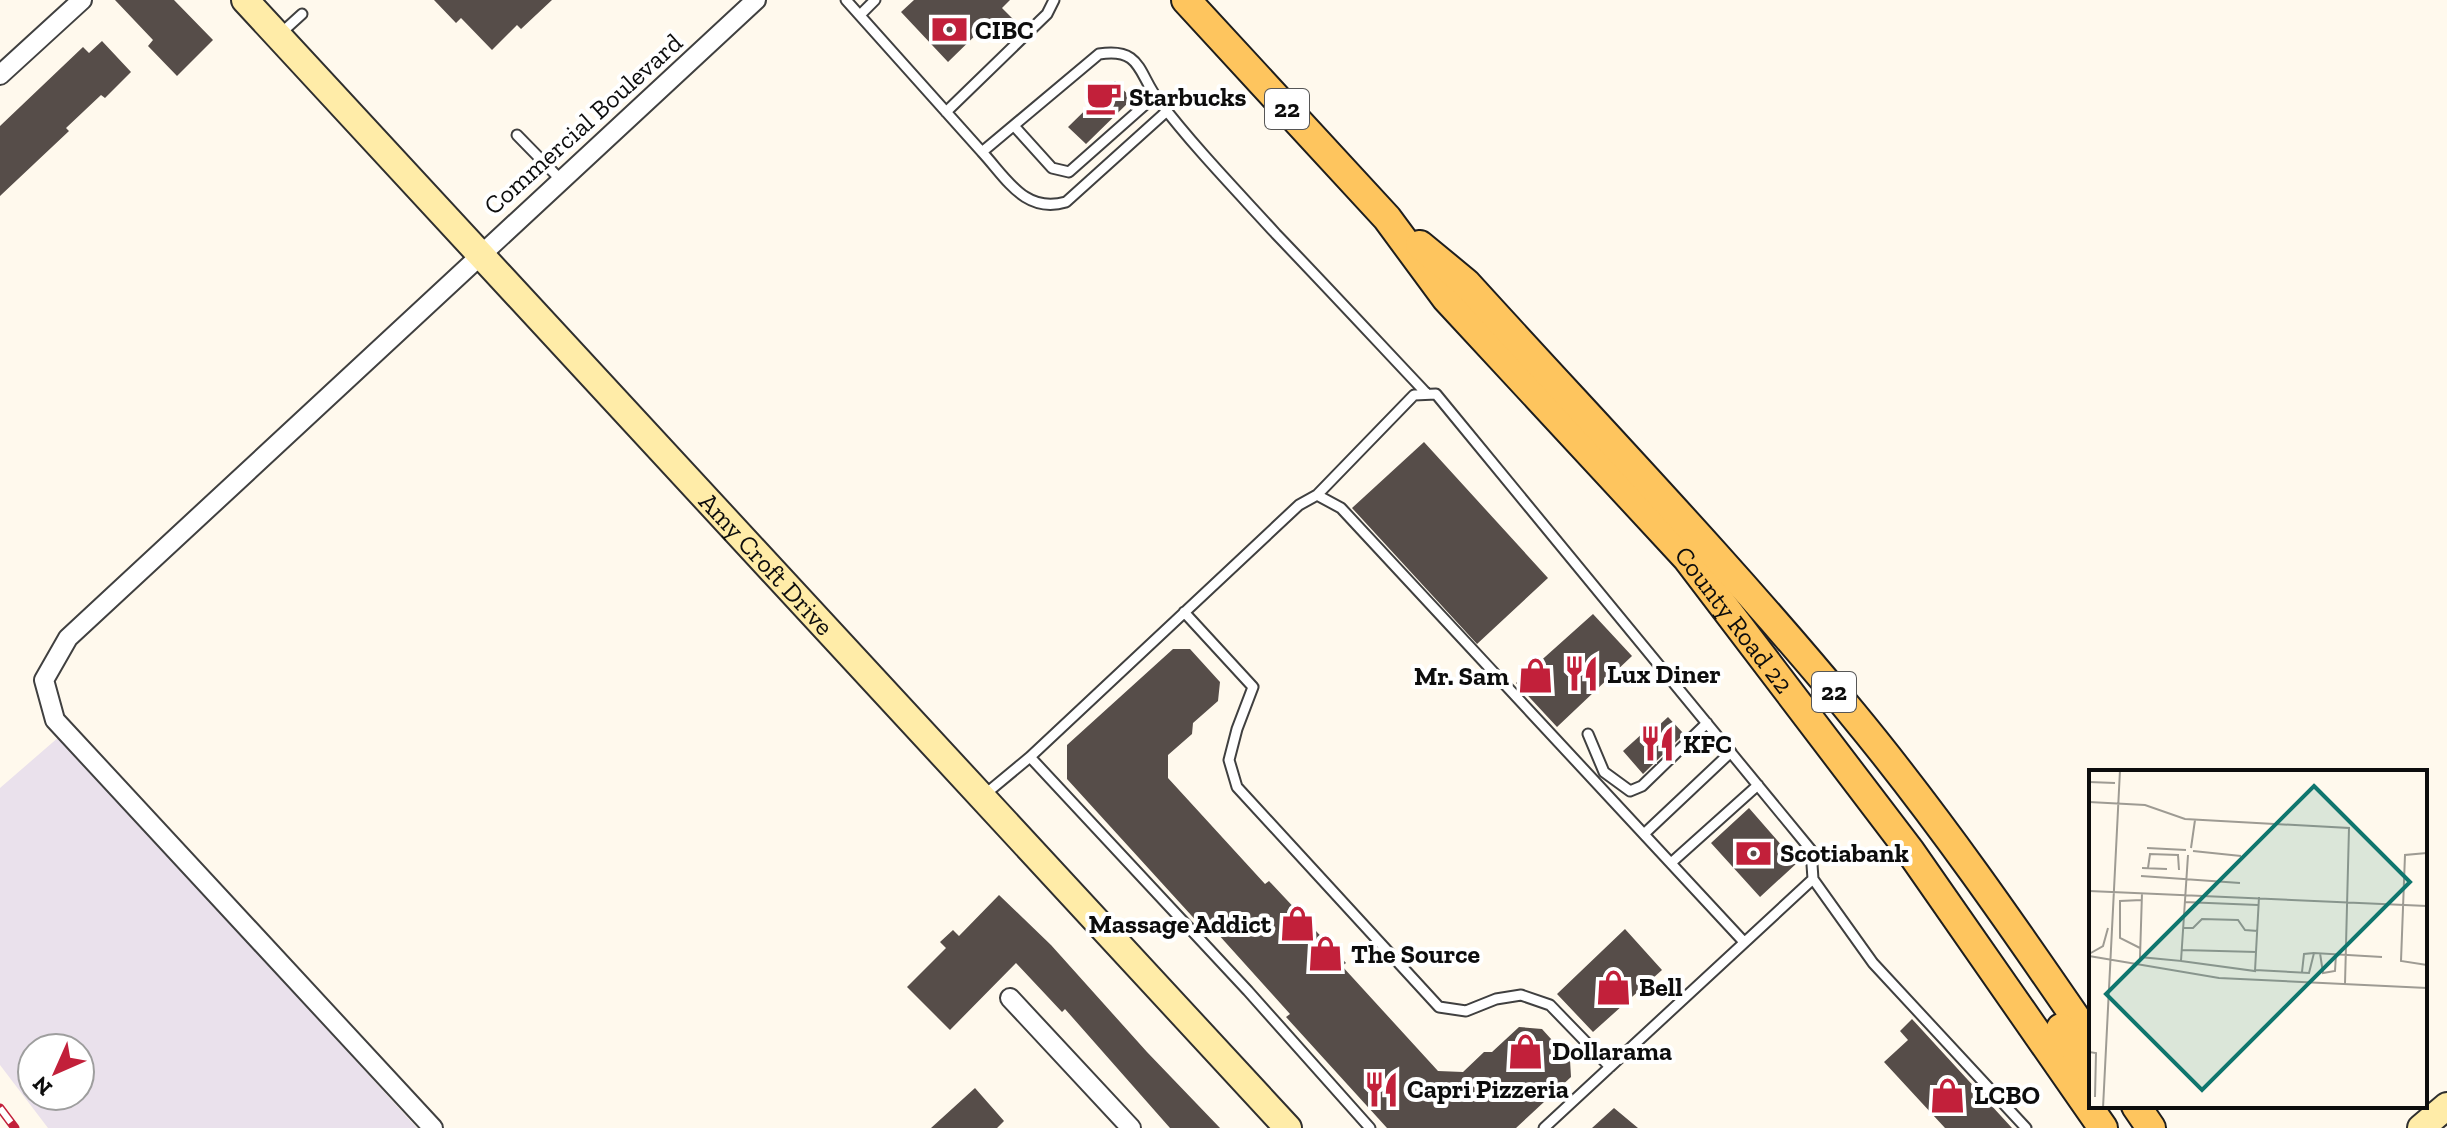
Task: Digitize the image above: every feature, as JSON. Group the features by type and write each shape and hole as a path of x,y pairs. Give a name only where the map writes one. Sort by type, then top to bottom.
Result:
{"main road":[{"name":"County Road 22","path":"1186,0 1387,218 1446,298 1687,558 1910,851 2089,1108"},
{"name":"County Road 22","path":"1387,218 1466,283 1790,641 1894,765 2089,1037"},
{"path":"1687,558 1774,651 1857,748 1993,929 2089,1069"},
{"name":"County Road 22","path":"2089,1108 2103,1128"},
{"path":"2115,1108 2129,1128"},
{"path":"2137,1108 2151,1128"}],"street":[{"path":"0,75 82,0"},
{"name":"Amy Croft Drive","path":"245,0 1288,1128"},
{"name":"Commercial Boulevard","path":"433,1128 55,720 44,680 68,638 756,0"},
{"path":"1010,998 1131,1128"},
{"path":"2421,1128 2447,1106"}],"lane":[{"path":"846,0 1024,197 1049,207 1066,202 1167,111"},
{"path":"860,15 875,0"},
{"path":"946,112 1047,14 1054,0"},
{"path":"278,37 302,14"},
{"path":"982,152 1099,54 1116,51 1131,56 1143,71 1155,96 1192,143 1427,394"},
{"path":"1015,127 1052,168 1069,172 1155,96"},
{"path":"517,135 561,180"},
{"path":"981,799 1030,757 1299,505 1317,495 1414,395 1436,394 1811,850 1813,879 1873,963 2026,1128"},
{"path":"1317,495 1341,508 1744,942"},
{"path":"1184,612 1253,687 1229,760 1237,787 1439,1007 1466,1011 1496,999 1521,995 1550,1005 1610,1067"},
{"path":"1588,734 1604,772 1630,791 1642,786 1707,723"},
{"path":"1644,834 1731,752"},
{"path":"1030,757 1248,991 1370,1128"},
{"path":"1671,863 1758,785"},
{"path":"1544,1128 1813,879"}],"shaded area":[{"path":"60,736 417,1128 48,1128 36,1112 96,1112 96,1032 16,1032 16,1086 0,1065 0,788"}],"building":[{"path":"115,0 174,0 213,40 177,76 148,46 153,40"},
{"path":"434,0 552,0 521,29 517,25 492,50 461,18 456,23"},
{"name":"CIBC","path":"914,0 1010,0 1002,8 1014,20 998,35 987,24 948,62 901,12"},
{"path":"102,41 131,72 105,98 101,95 66,128 69,131 0,196 0,126 83,47 89,53"},
{"path":"1115,81 1132,99 1086,144 1068,127"},
{"path":"1424,442 1548,578 1477,644 1352,508"},
{"path":"1593,614 1632,656 1557,727 1516,683"},
{"path":"1173,649 1190,649 1220,682 1218,701 1193,723 1192,734 1168,755 1168,778 1265,884 1269,881 1346,963 1342,966 1438,1071 1463,1072 1484,1052 1492,1052 1519,1027 1542,1029 1570,1060 1571,1077 1516,1128 1387,1128 1286,1017 1290,1014 1217,933 1211,937 1067,779 1067,745"},
{"name":"KFC","path":"1668,717 1684,734 1643,774 1623,751 1654,723 1657,727"},
{"name":"Scotiabank","path":"1749,808 1797,863 1760,897 1711,843"},
{"path":"999,895 1051,945 1220,1128 1170,1128 1065,1009 1062,1012 1016,963 950,1030 907,987 946,948 940,942 953,930 959,936"},
{"path":"1625,929 1662,970 1593,1032 1557,994"},
{"name":"LCBO","path":"1912,1019 2012,1128 1945,1128 1884,1062 1908,1040 1900,1031"},
{"path":"975,1088 1004,1121 997,1128 931,1128"},
{"path":"1614,1108 1638,1128 1592,1128"}],"railway":[{"path":"0,1108 15,1128"}],"place":[{"name":"CIBC","path":"949,30"},
{"name":"Starbucks","path":"1103,97"},
{"name":"Lux Diner","path":"1581,674"},
{"name":"Mr. Sam","path":"1535,676"},
{"name":"KFC","path":"1657,744"},
{"name":"Scotiabank","path":"1754,853"},
{"name":"Massage Addict","path":"1297,924"},
{"name":"The Source","path":"1325,954"},
{"name":"Bell","path":"1613,987"},
{"name":"Dollarama","path":"1526,1051"},
{"name":"Capri Pizzeria","path":"1381,1089"},
{"name":"LCBO","path":"1948,1095"}]}
